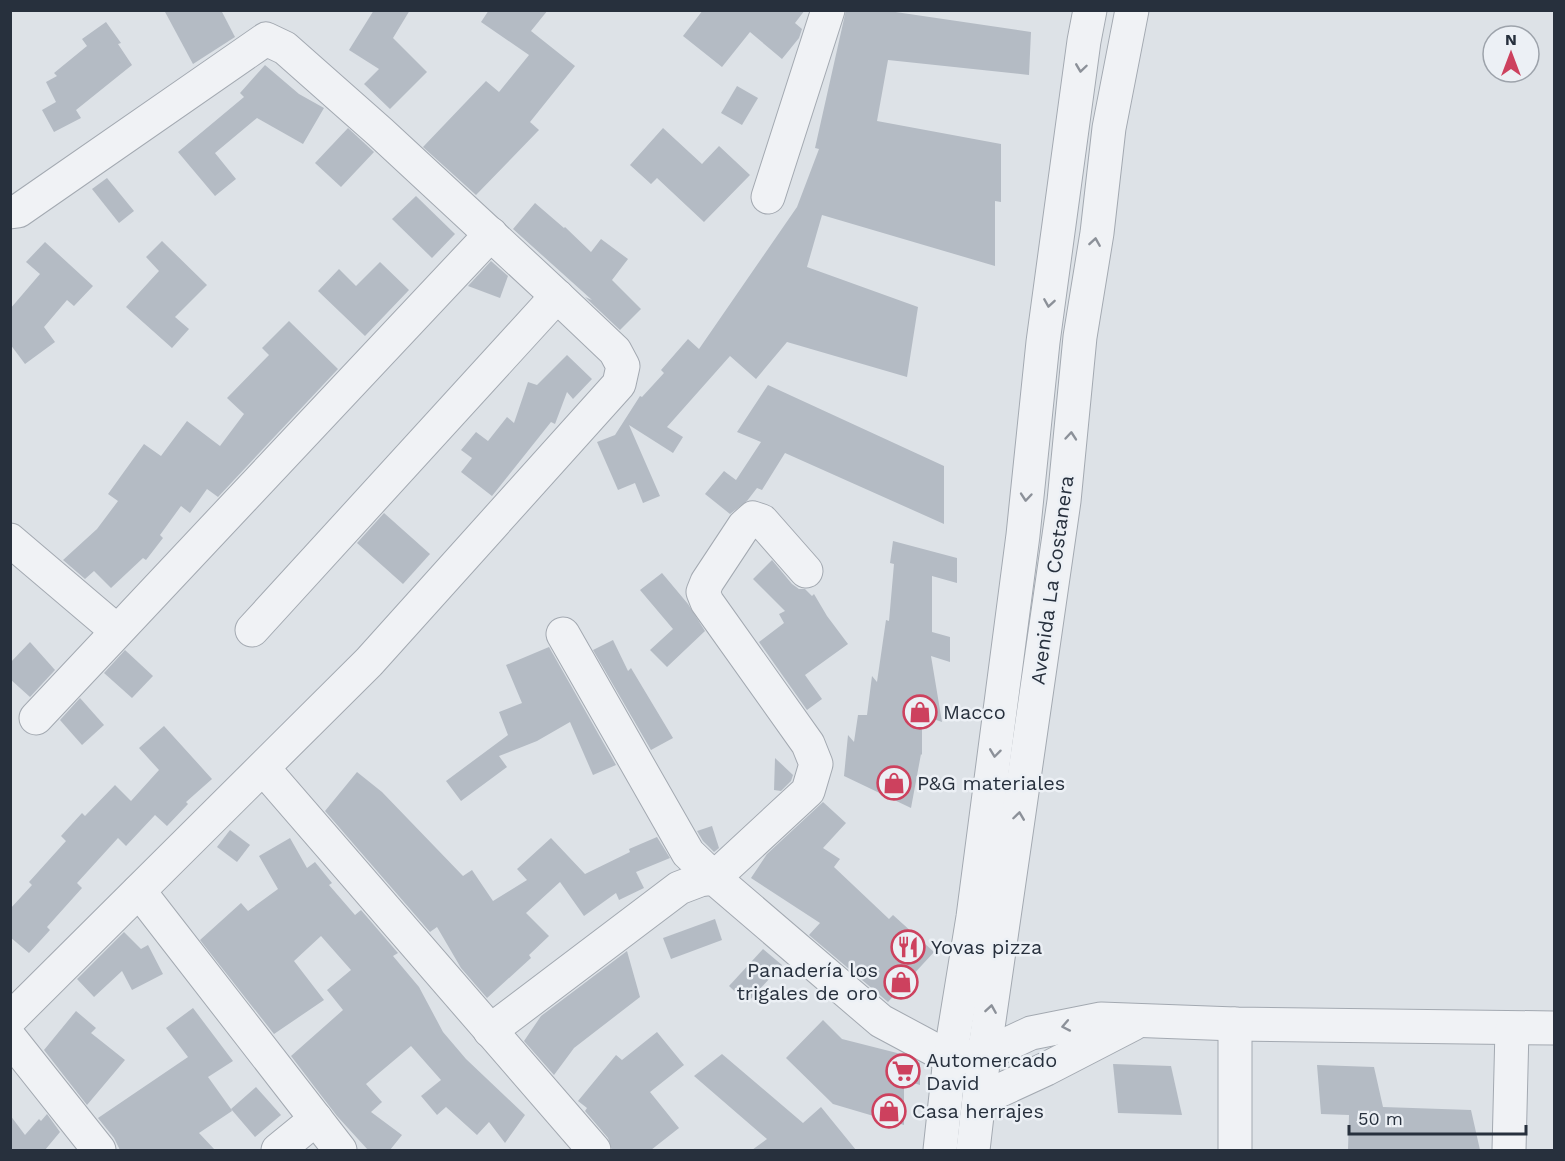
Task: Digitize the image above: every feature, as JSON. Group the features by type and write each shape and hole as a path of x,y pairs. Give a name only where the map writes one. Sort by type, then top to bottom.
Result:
{"street":[{"path":"768,197 828,10"},
{"name":"Avenida La Costanera","path":"940,1150 950,1058 973,917 1023,535 1043,342 1090,10"},
{"name":"Avenida La Costanera","path":"972,1150 1065,501 1080,337 1097,233 1109,128 1132,10"},
{"path":"10,212 18,211 266,39 285,48 380,132 615,351 623,366 619,384 369,662 10,1019"},
{"path":"36,718 491,234"},
{"path":"252,630 557,296"},
{"path":"490,1031 680,888 700,880 714,878 808,791 816,764 808,744 706,602 704,592 707,582 744,526 753,518 762,520 806,571"},
{"path":"10,540 117,631"},
{"path":"563,634 688,853 881,1021 950,1058 984,1055 1031,1033 1101,1019 1235,1024 1554,1028"},
{"path":"263,768 594,1150"},
{"path":"139,891 340,1150"},
{"path":"979,1100 1046,1069 1142,1019"},
{"path":"1235,1024 1235,1150"},
{"path":"1509,1150 1512,1029"},
{"path":"10,1038 99,1150"},
{"path":"278,1150 316,1119"}],"building":[{"path":"164,10 221,10 235,37 193,64"},
{"path":"374,10 410,10 393,38 427,72 390,109 364,84 379,69 349,50"},
{"path":"489,10 548,10 531,31 575,66 530,122 539,130 476,195 423,147 486,81 499,92 529,55 481,22"},
{"path":"703,10 805,10 795,23 802,29 799,38 782,59 750,32 722,67 683,36"},
{"path":"846,10 882,10 1031,32 1029,75 888,60 877,121 1001,144 1001,202 995,201 995,266 822,215 807,267 918,307 907,377 787,342 756,379 730,356 667,427 683,437 673,453 629,425 660,496 643,503 635,483 618,490 597,442 615,435 640,396 642,397 664,373 661,370 688,339 699,349 797,207 819,149 815,148"},
{"path":"106,22 121,43 118,44 132,65 76,110 81,118 54,132 42,110 56,102 46,82 57,76 54,73 87,46 82,39"},
{"path":"265,65 299,94 324,108 303,144 257,118 215,153 236,179 215,196 178,152 244,97 240,93"},
{"path":"737,86 758,98 742,125 721,113"},
{"path":"348,128 374,152 341,187 315,163"},
{"path":"663,128 702,164 719,146 750,175 704,222 657,178 651,184 630,165"},
{"path":"107,178 134,211 119,223 92,189"},
{"path":"416,196 455,234 432,258 392,219"},
{"path":"535,203 591,252 601,239 628,259 612,280 641,309 620,330 585,297 592,300 513,229"},
{"path":"162,241 207,285 175,317 189,329 172,348 126,307 159,271 146,257"},
{"path":"45,242 93,286 74,306 67,300 44,327 55,342 25,364 10,344 10,309 40,274 26,262"},
{"path":"491,261 508,276 500,298 468,286"},
{"path":"380,262 409,290 365,336 318,291 339,269 356,286"},
{"path":"289,321 338,369 218,497 207,489 190,513 181,506 160,535 163,538 146,560 143,558 111,588 94,571 85,579 63,560 97,529 118,501 108,494 144,444 161,456 187,421 220,446 244,414 227,398 269,355 262,348"},
{"path":"567,355 592,379 573,399 567,392 555,424 551,422 492,496 461,472 472,458 461,450 476,432 488,441 507,417 514,423 528,382 537,385"},
{"path":"768,385 944,466 944,524 785,453 762,490 757,488 747,501 730,514 705,494 724,471 736,480 761,442 737,432"},
{"path":"384,513 430,554 403,584 357,543"},
{"path":"893,541 957,558 957,583 932,576 932,632 950,637 950,662 931,656 942,722 922,715 922,755 911,808 844,776 848,735 854,742 858,715 867,715 872,676 877,682 886,620 889,621 894,564 890,563"},
{"path":"772,560 792,584 799,589 805,589 812,596 814,594 848,644 805,675 822,699 807,710 759,642 784,623 779,614 785,611 753,579"},
{"path":"662,573 688,604 705,631 667,667 650,650 673,629 640,590"},
{"path":"613,640 628,671 631,668 673,738 651,750 593,650"},
{"path":"30,642 55,670 30,697 10,679 10,663"},
{"path":"549,647 616,765 593,775 570,722 537,741 499,756 507,767 461,801 446,781 508,735 499,712 522,703 506,665"},
{"path":"125,650 153,676 132,698 104,673"},
{"path":"80,698 104,725 82,745 60,720"},
{"path":"164,726 212,779 186,802 188,804 167,826 155,815 126,846 118,838 77,883 82,888 47,927 50,930 29,953 10,937 10,909 32,885 29,882 66,841 61,836 82,813 85,816 115,785 131,801 159,770 139,748"},
{"path":"775,758 793,775 791,781 781,791 774,790"},
{"path":"357,772 382,792 463,876 472,870 493,901 527,880 517,869 551,838 585,874 630,852 629,849 657,837 670,858 636,872 644,888 619,900 616,893 584,916 560,882 526,913 549,936 529,955 531,958 487,998 461,968 437,927 430,932 325,811"},
{"path":"823,802 846,823 823,848 840,859 834,867 889,919 893,915 934,952 888,1002 809,935 820,923 751,878 767,854"},
{"path":"712,826 719,848 714,852 697,831"},
{"path":"230,830 250,845 237,862 217,847"},
{"path":"290,838 307,868 315,862 332,883 329,885 355,915 361,910 398,953 393,956 419,987 443,1032 466,1059 525,1115 505,1143 489,1122 477,1135 446,1107 437,1115 421,1096 441,1080 411,1046 366,1084 382,1102 371,1112 402,1135 390,1150 368,1150 337,1116 291,1056 343,1010 327,990 351,970 321,936 294,961 324,1000 274,1034 200,940 241,903 248,911 278,889 259,856"},
{"path":"715,919 722,940 671,959 663,938"},
{"path":"124,932 141,949 148,945 163,974 132,990 122,971 94,997 77,979"},
{"path":"763,949 782,965 747,1003 729,986"},
{"path":"627,951 640,997 574,1048 554,1075 524,1041 541,1016"},
{"path":"193,1008 233,1061 208,1077 232,1111 199,1133 215,1150 120,1150 114,1138 98,1118 188,1057 166,1028"},
{"path":"76,1011 96,1028 91,1033 125,1060 87,1105 44,1050"},
{"path":"823,1020 842,1039 905,1055 920,1063 920,1085 904,1080 904,1125 833,1104 786,1058"},
{"path":"657,1032 684,1065 650,1092 679,1128 651,1150 612,1150 608,1138 585,1111 587,1108 578,1101 616,1055 622,1060"},
{"path":"722,1054 803,1123 821,1107 856,1150 752,1150 767,1139 694,1076"},
{"path":"1113,1064 1171,1066 1182,1115 1118,1113"},
{"path":"1317,1065 1374,1067 1383,1107 1471,1110 1480,1150 1348,1150 1349,1115 1321,1114"},
{"path":"256,1087 281,1115 255,1137 231,1109"},
{"path":"47,1114 60,1132 45,1150 10,1150 10,1115 25,1135 39,1119 41,1121"}],"place":[{"name":"Macco","path":"920,712"},
{"name":"P&G materiales","path":"894,783"},
{"name":"Yovas pizza","path":"908,947"},
{"name":"Panadería los trigales de oro","path":"901,982"},
{"name":"Automercado David","path":"903,1071"},
{"name":"Casa herrajes","path":"889,1111"}]}
